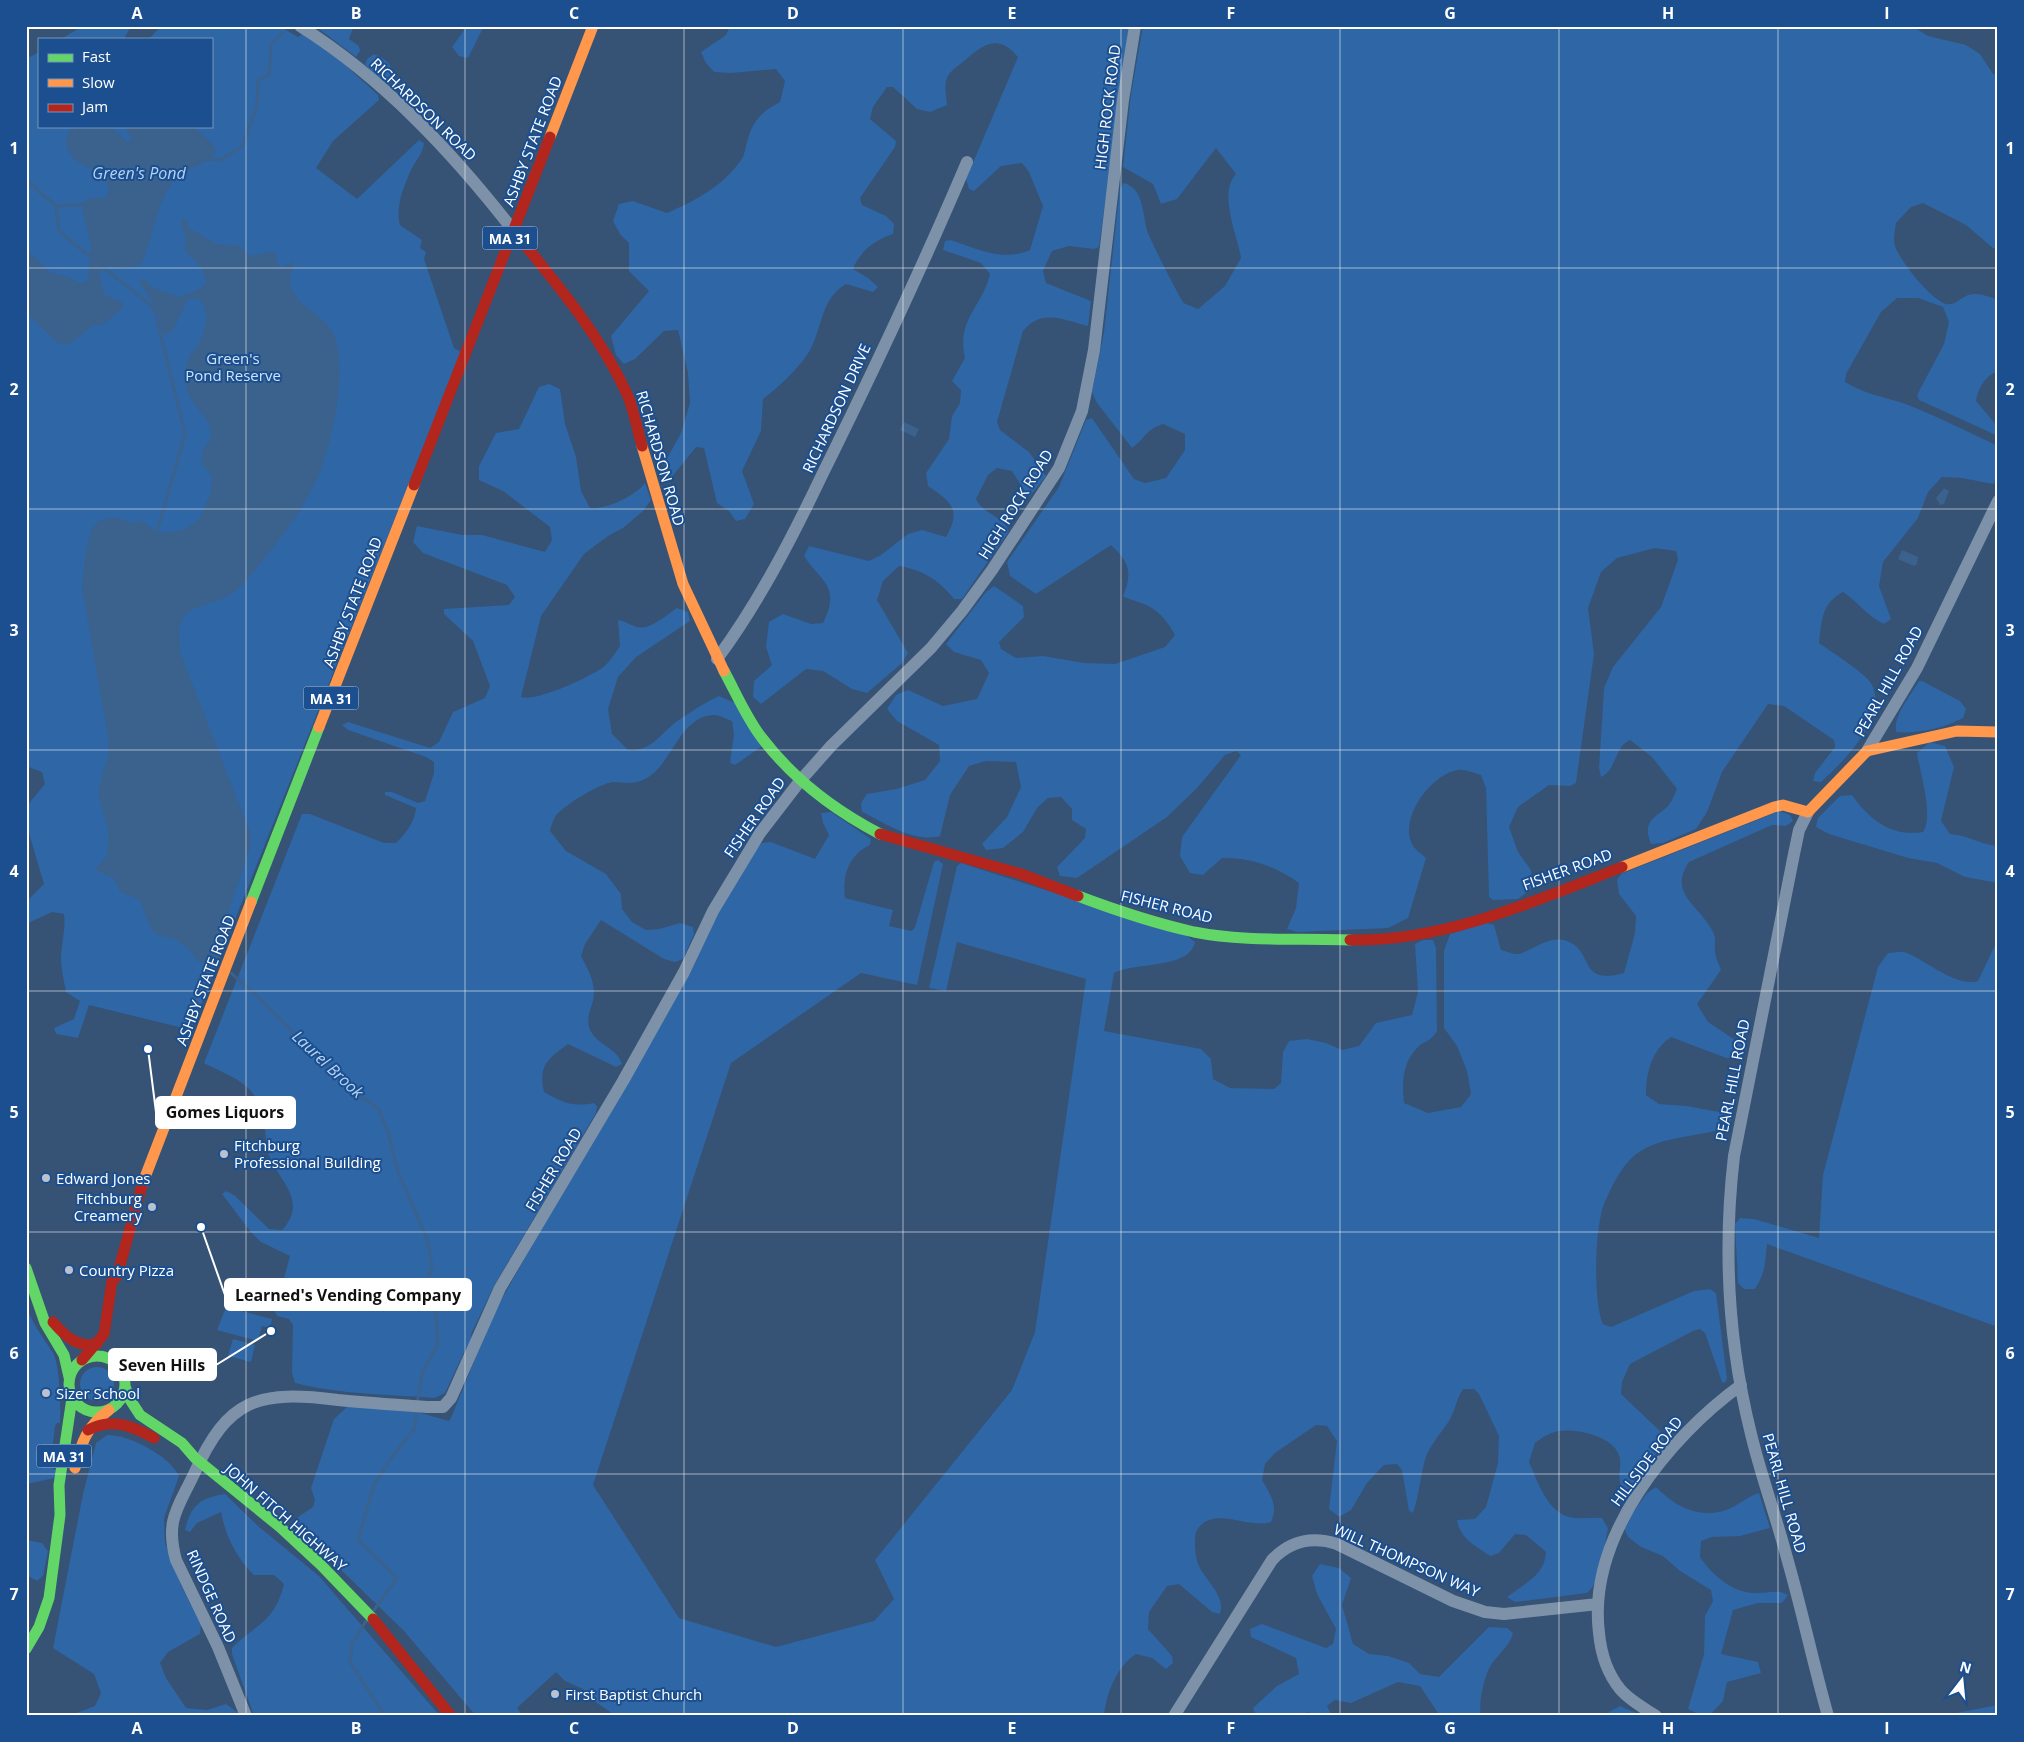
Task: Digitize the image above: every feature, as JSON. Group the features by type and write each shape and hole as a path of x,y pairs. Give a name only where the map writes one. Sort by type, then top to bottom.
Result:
{"main road":[{"name":"ASHBY STATE ROAD","path":"89,1350 104,1334 112,1281 117,1276 126,1234 221,979 593,26"},
{"name":"RICHARDSON ROAD","path":"513,230 580,314 605,352 628,396 663,523 683,584 717,659 761,737 800,781"},
{"path":"1867,751 1957,731 1986,730 1998,732"},
{"name":"PEARL HILL ROAD","path":"1808,812 1867,751"},
{"name":"FISHER ROAD","path":"800,781 845,816 881,835 1020,874 1115,910 1151,921 1195,932 1233,936 1327,940 1400,937 1447,930 1559,892 1774,806 1783,805 1808,812"},
{"path":"26,1268 48,1330 64,1354 69,1377"},
{"name":"ASHBY STATE ROAD","path":"116,1336 122,1282 117,1276"},
{"path":"39,1304 61,1332 74,1342 114,1362 121,1370"},
{"path":"60,1515 85,1433 92,1422 122,1397 125,1386 116,1349"},
{"name":"MA 31","path":"26,1649 39,1626 48,1598 60,1515 60,1485 72,1398 68,1387 69,1377 74,1367 89,1350"},
{"name":"JOHN FITCH HIGHWAY","path":"125,1386 130,1403 139,1414 183,1444 197,1460 304,1549 340,1584 380,1627 451,1716"},
{"name":"JOHN FITCH HIGHWAY","path":"72,1398 79,1406 88,1411 106,1412 177,1452 197,1460"},
{"name":"JOHN FITCH HIGHWAY","path":"85,1433 95,1426 106,1422 131,1426"}],"street":[{"name":"RICHARDSON ROAD","path":"300,26 354,64 416,120 471,176 513,230"},
{"name":"HIGH ROCK ROAD","path":"800,781 857,719 931,648 962,611 997,563 1055,475 1064,456 1085,398 1094,350 1098,301 1123,100 1135,26"},
{"name":"RICHARDSON DRIVE","path":"717,659 736,633 799,525 928,251 967,162"},
{"name":"PEARL HILL ROAD","path":"1867,751 1917,668 1998,501"},
{"name":"FISHER ROAD","path":"197,1460 224,1422 236,1412 257,1400 282,1396 298,1396 443,1407 451,1398 500,1288 618,1090 684,972 713,911 765,825 800,781"},
{"name":"PEARL HILL ROAD","path":"1808,812 1799,830 1746,1091 1729,1199 1728,1282 1732,1336 1751,1435 1788,1560 1828,1716"},
{"name":"HILLSIDE ROAD","path":"1656,1716 1628,1697 1611,1676 1603,1658 1598,1604 1610,1543 1632,1502 1692,1426 1708,1410 1741,1385"},
{"name":"RINDGE ROAD","path":"197,1460 174,1512 171,1531 172,1544 176,1560 218,1647 246,1716"},
{"name":"WILL THOMPSON WAY","path":"1174,1716 1272,1560 1286,1547 1298,1542 1321,1540 1336,1544 1453,1601 1485,1612 1504,1614 1598,1604"}],"green space":[{"path":"83,26 131,26 125,38 63,38"},
{"name":"Green's Pond Reserve","path":"161,26 279,26 298,37 302,34 331,52 378,95 379,100 333,141 316,168 357,199 419,140 424,143 403,189 399,204 400,225 422,240 420,248 426,252 424,259 454,348 461,352 191,1030 89,1005 78,1038 56,1034 54,1028 74,1019 80,1001 66,992 63,976 61,959 64,914 52,912 26,924 26,902 44,884 26,823 26,807 45,784 42,772 26,766 26,59 38,53 38,128 212,128 212,38 150,38"},
{"path":"315,26 354,26 349,39 359,46 360,51 356,57"},
{"path":"467,26 484,26 468,58 459,56 452,47"},
{"path":"730,26 1129,26 1099,247 1094,249 1069,246 1052,251 1043,271 1046,283 1091,301 1088,326 1061,319 1045,318 1030,324 1023,331 997,422 1000,430 1029,452 1046,476 1030,496 1012,471 997,468 988,475 976,499 983,508 1002,522 1009,531 962,599 954,599 936,581 923,573 908,568 899,566 883,581 877,600 908,653 902,663 867,693 852,689 823,671 806,669 761,704 753,697 754,681 772,665 766,647 769,622 783,614 811,624 823,623 828,611 830,593 827,586 804,556 809,546 869,561 881,555 908,534 922,530 946,537 951,527 953,519 952,507 943,497 928,486 926,473 949,439 952,416 960,403 961,390 952,381 965,358 963,345 967,323 990,274 981,263 943,250 945,241 951,240 990,253 1010,255 1030,250 1043,206 1029,172 1022,163 1001,166 974,191 969,189 966,179 1018,57 1004,45 997,43 977,50 948,76 945,88 947,105 930,112 917,109 893,87 887,87 873,107 870,119 896,141 895,147 860,198 862,205 886,216 894,224 893,234 880,239 869,247 853,269 878,287 873,292 846,284 838,290 832,296 824,312 809,353 790,375 763,399 761,431 742,471 754,504 745,519 736,521 729,511 717,503 704,448 696,447 671,478 666,479 664,464 681,433 690,403 688,373 678,330 664,331 635,359 624,364 616,355 611,336 649,291 629,271 629,243 620,234 613,221 619,204 633,201 667,213 708,192 726,178 741,160 755,122 768,109 780,102 785,81 776,69 731,73 714,72 706,63 701,52 726,35"},
{"path":"1143,26 1912,26 1928,36 1966,45 1980,54 1993,74 1998,75 1998,249 1993,248 1966,225 1923,203 1911,207 1896,223 1894,241 1898,253 1910,270 1924,288 1939,301 1952,304 1968,295 1976,294 1998,300 1998,372 1993,373 1986,379 1978,392 1976,401 1998,427 1998,436 1919,400 1917,395 1944,344 1949,322 1943,307 1918,298 1897,298 1881,312 1846,374 1845,382 1866,392 1915,408 1998,446 1998,480 1993,484 1962,478 1942,477 1928,492 1918,518 1883,562 1879,586 1891,619 1884,624 1878,621 1843,592 1830,602 1827,607 1822,620 1819,643 1855,668 1867,679 1871,683 1875,696 1874,710 1869,724 1861,737 1841,763 1821,782 1813,781 1815,773 1835,747 1834,740 1784,706 1768,704 1722,772 1707,812 1696,829 1663,843 1651,844 1648,826 1653,818 1669,805 1677,789 1652,757 1630,740 1621,748 1610,769 1601,777 1599,768 1604,688 1613,667 1661,607 1678,560 1676,551 1655,548 1617,558 1601,572 1588,608 1594,654 1576,783 1570,786 1549,785 1518,807 1509,827 1518,852 1531,870 1532,888 1518,899 1493,900 1489,897 1486,788 1481,775 1463,770 1448,773 1428,788 1414,810 1409,834 1413,846 1426,858 1408,918 1388,928 1297,932 1287,929 1296,908 1299,883 1281,872 1253,861 1222,858 1203,875 1190,873 1180,856 1182,837 1241,755 1236,751 1225,755 1197,788 1167,817 1077,878 1060,876 1057,867 1085,838 1086,829 1072,820 1072,809 1061,797 1048,798 1037,808 1023,832 1003,848 986,850 982,844 1007,817 1021,787 1016,762 986,761 969,766 950,795 940,836 920,837 900,831 862,812 861,803 867,794 896,789 925,780 940,761 939,745 897,721 887,709 896,695 908,690 943,706 977,699 989,673 981,660 954,652 946,644 986,592 994,586 1023,606 1024,617 999,642 1001,649 1016,658 1043,656 1084,663 1115,664 1165,647 1175,635 1154,609 1123,596 1128,580 1128,568 1122,557 1111,545 1036,594 1010,576 1007,562 1059,487 1086,420 1092,418 1134,479 1145,483 1166,478 1185,450 1185,434 1163,424 1149,431 1132,448 1097,403 1092,392 1104,332 1120,188 1124,183 1136,191 1142,204 1148,233 1184,303 1198,309 1225,286 1241,258 1229,203 1231,182 1236,174 1216,148 1177,199 1161,204 1153,184 1123,167 1131,94"},
{"path":"374,54 386,61 393,72 392,82 387,86 365,65 367,59"},
{"path":"549,384 560,389 565,424 576,457 581,491 590,508 597,508 620,501 634,493 645,483 651,500 643,511 623,528 608,536 584,554 541,616 521,697 528,698 550,693 602,668 620,646 618,620 637,627 647,627 677,608 688,612 690,621 636,657 618,677 608,709 612,734 628,750 643,748 655,741 681,719 719,696 735,703 762,746 735,765 730,763 734,734 732,721 716,715 702,718 683,733 653,774 636,782 613,782 600,786 573,801 555,817 550,831 566,851 606,874 621,894 622,909 632,922 646,930 659,929 680,923 693,927 694,934 683,959 675,962 664,959 601,920 585,944 581,956 588,969 594,988 588,1022 589,1027 596,1038 616,1054 622,1064 616,1067 568,1044 546,1064 542,1075 544,1092 568,1103 579,1105 594,1103 597,1106 596,1113 495,1284 471,1334 471,1343 465,1350 445,1393 435,1398 365,1394 295,1383 292,1373 293,1325 289,1319 277,1316 275,1312 290,1256 261,1242 250,1231 222,1194 226,1191 234,1195 269,1229 282,1230 290,1219 293,1208 292,1198 268,1151 261,1109 253,1094 237,1080 204,1063 302,814 310,814 384,843 396,843 412,823 416,808 385,795 385,792 392,792 418,803 425,801 434,773 434,762 426,757 348,730 342,725 348,722 430,748 439,742 453,712 485,698 490,686 473,641 444,614 444,609 509,605 515,597 507,585 423,553 413,542 417,526 462,535 482,535 545,552 552,540 550,527 503,491 479,480 479,466 496,433 519,429 539,387"},
{"path":"1919,681 1960,701 1966,709 1963,718 1931,730 1896,732 1897,719"},
{"path":"1930,742 1945,746 1954,767 1941,821 1950,834 1998,846 1998,883 1965,877 1937,863 1908,858 1829,834 1816,827 1818,818 1840,796 1852,795 1866,812 1882,825 1901,832 1923,832 1926,825 1927,805 1917,753"},
{"path":"1780,811 1790,815 1793,821 1786,826 1772,825 1689,862 1683,873 1682,883 1688,899 1713,932 1716,956 1721,970 1697,1004 1708,1022 1747,1048 1740,1058 1726,1058 1671,1037 1659,1048 1651,1062 1647,1078 1646,1095 1659,1104 1687,1106 1729,1114 1731,1120 1725,1128 1660,1142 1634,1156 1618,1176 1610,1192 1603,1207 1598,1232 1596,1284 1603,1324 1611,1327 1694,1291 1710,1289 1716,1293 1727,1378 1725,1383 1722,1382 1705,1333 1700,1329 1630,1364 1622,1382 1621,1394 1662,1433 1664,1443 1632,1488 1623,1490 1619,1476 1620,1458 1614,1447 1607,1441 1589,1434 1569,1431 1552,1433 1535,1443 1529,1462 1543,1493 1553,1507 1566,1516 1574,1518 1602,1518 1608,1528 1600,1572 1587,1593 1515,1602 1507,1597 1538,1573 1545,1560 1546,1552 1526,1535 1515,1534 1499,1553 1490,1556 1469,1541 1461,1532 1457,1520 1475,1519 1486,1507 1498,1463 1499,1436 1479,1394 1474,1389 1463,1389 1449,1421 1430,1449 1425,1460 1413,1513 1409,1511 1402,1470 1397,1464 1384,1465 1367,1483 1351,1510 1339,1517 1329,1509 1337,1441 1327,1426 1316,1425 1275,1453 1265,1464 1262,1480 1274,1505 1271,1522 1262,1524 1221,1518 1211,1519 1196,1532 1197,1561 1202,1572 1218,1595 1221,1607 1220,1614 1212,1612 1179,1584 1167,1586 1149,1612 1148,1629 1172,1656 1173,1663 1166,1669 1152,1658 1136,1654 1129,1659 1118,1673 1110,1690 1104,1716 616,1716 597,1703 583,1689 565,1681 556,1672 517,1708 523,1716 476,1716 404,1631 301,1531 297,1523 298,1517 313,1507 315,1500 311,1488 334,1419 348,1406 410,1410 449,1421 493,1315 751,854 762,843 771,842 815,859 829,835 823,823 821,813 831,812 871,839 870,845 852,860 846,874 845,898 893,910 889,926 912,931 915,927 934,862 938,860 943,864 917,985 861,973 731,1063 593,1485 679,1618 776,1647 874,1621 894,1599 875,1560 1012,1390 1035,1332 1086,979 957,942 946,991 929,988 957,866 961,863 1186,935 1195,942 1191,951 1173,961 1135,967 1114,973 1104,1031 1201,1049 1211,1059 1213,1079 1230,1088 1274,1089 1281,1083 1283,1052 1289,1041 1307,1039 1326,1043 1342,1050 1359,1046 1376,1023 1412,1015 1418,992 1415,944 1423,940 1433,940 1436,948 1437,1031 1412,1054 1406,1067 1403,1081 1404,1103 1428,1113 1461,1107 1471,1094 1467,1071 1457,1046 1444,1028 1444,951 1450,934 1487,923 1494,925 1501,950 1519,954 1548,941 1567,941 1576,946 1588,966 1599,975 1609,976 1624,973 1635,933 1636,916 1619,894 1617,880 1621,874"},
{"path":"1998,939 1998,1327 1767,1244 1764,1267 1759,1283 1755,1289 1744,1289 1738,1283 1735,1224 1740,1218 1754,1219 1819,1238 1823,1175 1878,967 1888,953 1904,952 1950,977 1969,982 1978,981"},
{"name":"Sizer School","path":"26,1306 55,1359 59,1377 60,1423 57,1423 55,1426 50,1467 56,1470 55,1478 26,1484"},
{"path":"226,1307 272,1319 270,1328 262,1326 258,1341 217,1330"},
{"path":"233,1339 255,1345 251,1362 228,1356"},
{"path":"97,1367 104,1368 109,1372 113,1377 113,1391 109,1396 104,1400 97,1401 90,1400 85,1396 81,1391 80,1384 81,1377 85,1372 90,1368"},
{"path":"107,1435 126,1438 148,1448 167,1461 179,1476 164,1518 165,1543 181,1585 201,1625 200,1634 168,1652 160,1663 166,1678 186,1708 207,1710 226,1704 237,1712 238,1716 68,1716 95,1706 101,1693 94,1674 53,1648 83,1494 96,1443"},
{"path":"1656,1487 1678,1505 1704,1513 1727,1510 1759,1493 1770,1528 1740,1536 1712,1537 1701,1541 1700,1557 1711,1571 1732,1587 1748,1593 1777,1592 1788,1595 1782,1603 1758,1603 1733,1610 1721,1654 1758,1662 1761,1673 1727,1682 1723,1701 1709,1716 1702,1716 1688,1709 1704,1654 1705,1616 1713,1601 1711,1590 1680,1571 1663,1556 1641,1547 1628,1537 1623,1526 1647,1493"},
{"path":"225,1494 258,1526 319,1576 440,1716 254,1716 232,1654 232,1648 270,1615 280,1597 284,1584 274,1575 254,1575 248,1569 233,1546 225,1529 221,1512 197,1523 190,1532 185,1530 190,1514 198,1504 209,1498"},
{"path":"26,1540 42,1543 48,1551 43,1576 37,1581 26,1575"},
{"path":"1320,1564 1339,1568 1351,1578 1342,1605 1353,1644 1369,1654 1388,1656 1409,1663 1420,1674 1439,1677 1489,1627 1507,1628 1513,1633 1507,1646 1491,1665 1486,1676 1481,1697 1481,1716 1440,1716 1420,1686 1398,1682 1351,1703 1335,1700 1327,1706 1332,1716 1312,1716 1309,1712 1296,1716 1256,1716 1253,1708 1277,1686 1299,1674 1296,1658 1251,1637 1250,1629 1262,1624 1326,1648 1333,1644 1336,1629 1317,1594 1312,1576"},
{"path":"1998,1705 1998,1716 1940,1716"},
{"path":"1620,1706 1643,1716 1607,1716 1609,1712"}],"water":[{"name":"Green's Pond","path":"71,128 112,128 127,142 132,140 126,128 195,128 214,146 216,152 208,160 180,175 168,188 141,264 128,269 107,266 99,272 104,295 122,302 123,308 102,325 92,326 75,340 65,345 57,342 26,313 26,249 51,273 68,277 81,284 88,280 91,246 81,204 90,198 106,198 109,188 99,170 83,165 71,155 66,142"},
{"name":"Green's Pond","path":"182,218 186,219 189,228 216,244 240,246 250,256 272,252 277,254 277,264 281,268 293,262 292,289 297,298 331,329 339,353 338,400 335,416 319,474 306,500 290,525 243,584 225,597 187,613 180,626 180,652 251,835 250,848 220,936 224,946 216,965 197,961 188,948 177,940 155,934 148,922 140,900 120,892 114,878 95,870 107,856 108,846 108,829 98,795 108,758 108,738 82,587 85,557 91,530 100,520 115,517 135,524 141,520 157,532 166,533 186,529 200,518 211,492 212,477 200,461 203,459 202,451 209,441 211,431 203,415 191,399 187,389 186,378 189,357 202,337 206,319 205,307 197,298 188,299 172,332 165,335 161,330 159,316 139,280 145,279 151,287 179,297 198,290 206,284 202,269 185,251 186,236 181,226"},
{"path":"904,422 919,429 915,437 900,430"},
{"path":"1944,488 1949,491 1944,504 1940,505 1936,498"},
{"path":"1902,550 1918,557 1917,564 1914,566 1898,559"}],"waterway":[{"path":"204,159 220,160 242,147 257,106 258,80 269,75 271,44 283,33"},
{"path":"26,180 56,206 59,231 93,259"},
{"path":"56,206 85,204"},
{"path":"102,266 154,308 185,434 156,535"},
{"name":"Laurel Brook","path":"231,973 259,998 352,1092 378,1108 388,1132 398,1172 427,1239 432,1266 423,1295 436,1313 438,1344 422,1373 417,1404"},
{"name":"Laurel Brook","path":"374,1610 397,1578 358,1540 374,1484 414,1429 417,1410"},
{"name":"Laurel Brook","path":"366,1621 352,1644 350,1662 385,1716"}],"traffic: fast":[{"path":"724,671 757,731 787,767 801,781 831,804 880,834"},
{"path":"251,902 319,727"},
{"path":"1078,896 1120,911 1194,932 1232,937 1350,940"},
{"path":"26,1268 45,1323 64,1355 69,1377"},
{"path":"92,1356 102,1356 117,1364 123,1373 125,1384 123,1395 117,1404 102,1412 92,1412 81,1407 74,1400 69,1389 69,1379 74,1368 81,1361 92,1356"},
{"path":"125,1386 129,1398 140,1415 182,1443 195,1458 280,1527 321,1565 373,1619"},
{"path":"26,1649 39,1627 49,1598 60,1515 59,1485 72,1398"}],"traffic: slow":[{"path":"550,137 593,26"},
{"path":"642,446 683,584 724,671"},
{"path":"319,727 414,485"},
{"path":"1622,867 1774,807 1783,805 1808,812 1867,751 1957,731 1998,732"},
{"path":"142,1185 251,902"},
{"path":"75,1468 90,1429 109,1410"}],"traffic: jam":[{"path":"414,485 550,137"},
{"path":"513,230 545,269 590,329 603,350 627,394 642,446"},
{"path":"880,834 1021,874 1078,896"},
{"path":"1350,940 1385,939 1454,927 1522,906 1622,867"},
{"path":"82,1360 104,1334 112,1281 117,1276 142,1185"},
{"path":"53,1322 72,1340 83,1344 97,1344"},
{"path":"88,1430 105,1424 114,1424 130,1427 154,1438"},
{"path":"373,1619 451,1716"}],"place":[{"name":"Gomes Liquors","path":"148,1049"},
{"name":"Fitchburg Professional Building","path":"224,1154"},
{"name":"Edward Jones","path":"46,1178"},
{"name":"Fitchburg Creamery","path":"152,1207"},
{"name":"Learned's Vending Company","path":"201,1227"},
{"name":"Country Pizza","path":"69,1270"},
{"name":"Seven Hills","path":"271,1331"},
{"name":"Sizer School","path":"46,1393"},
{"name":"First Baptist Church","path":"555,1694"}]}
